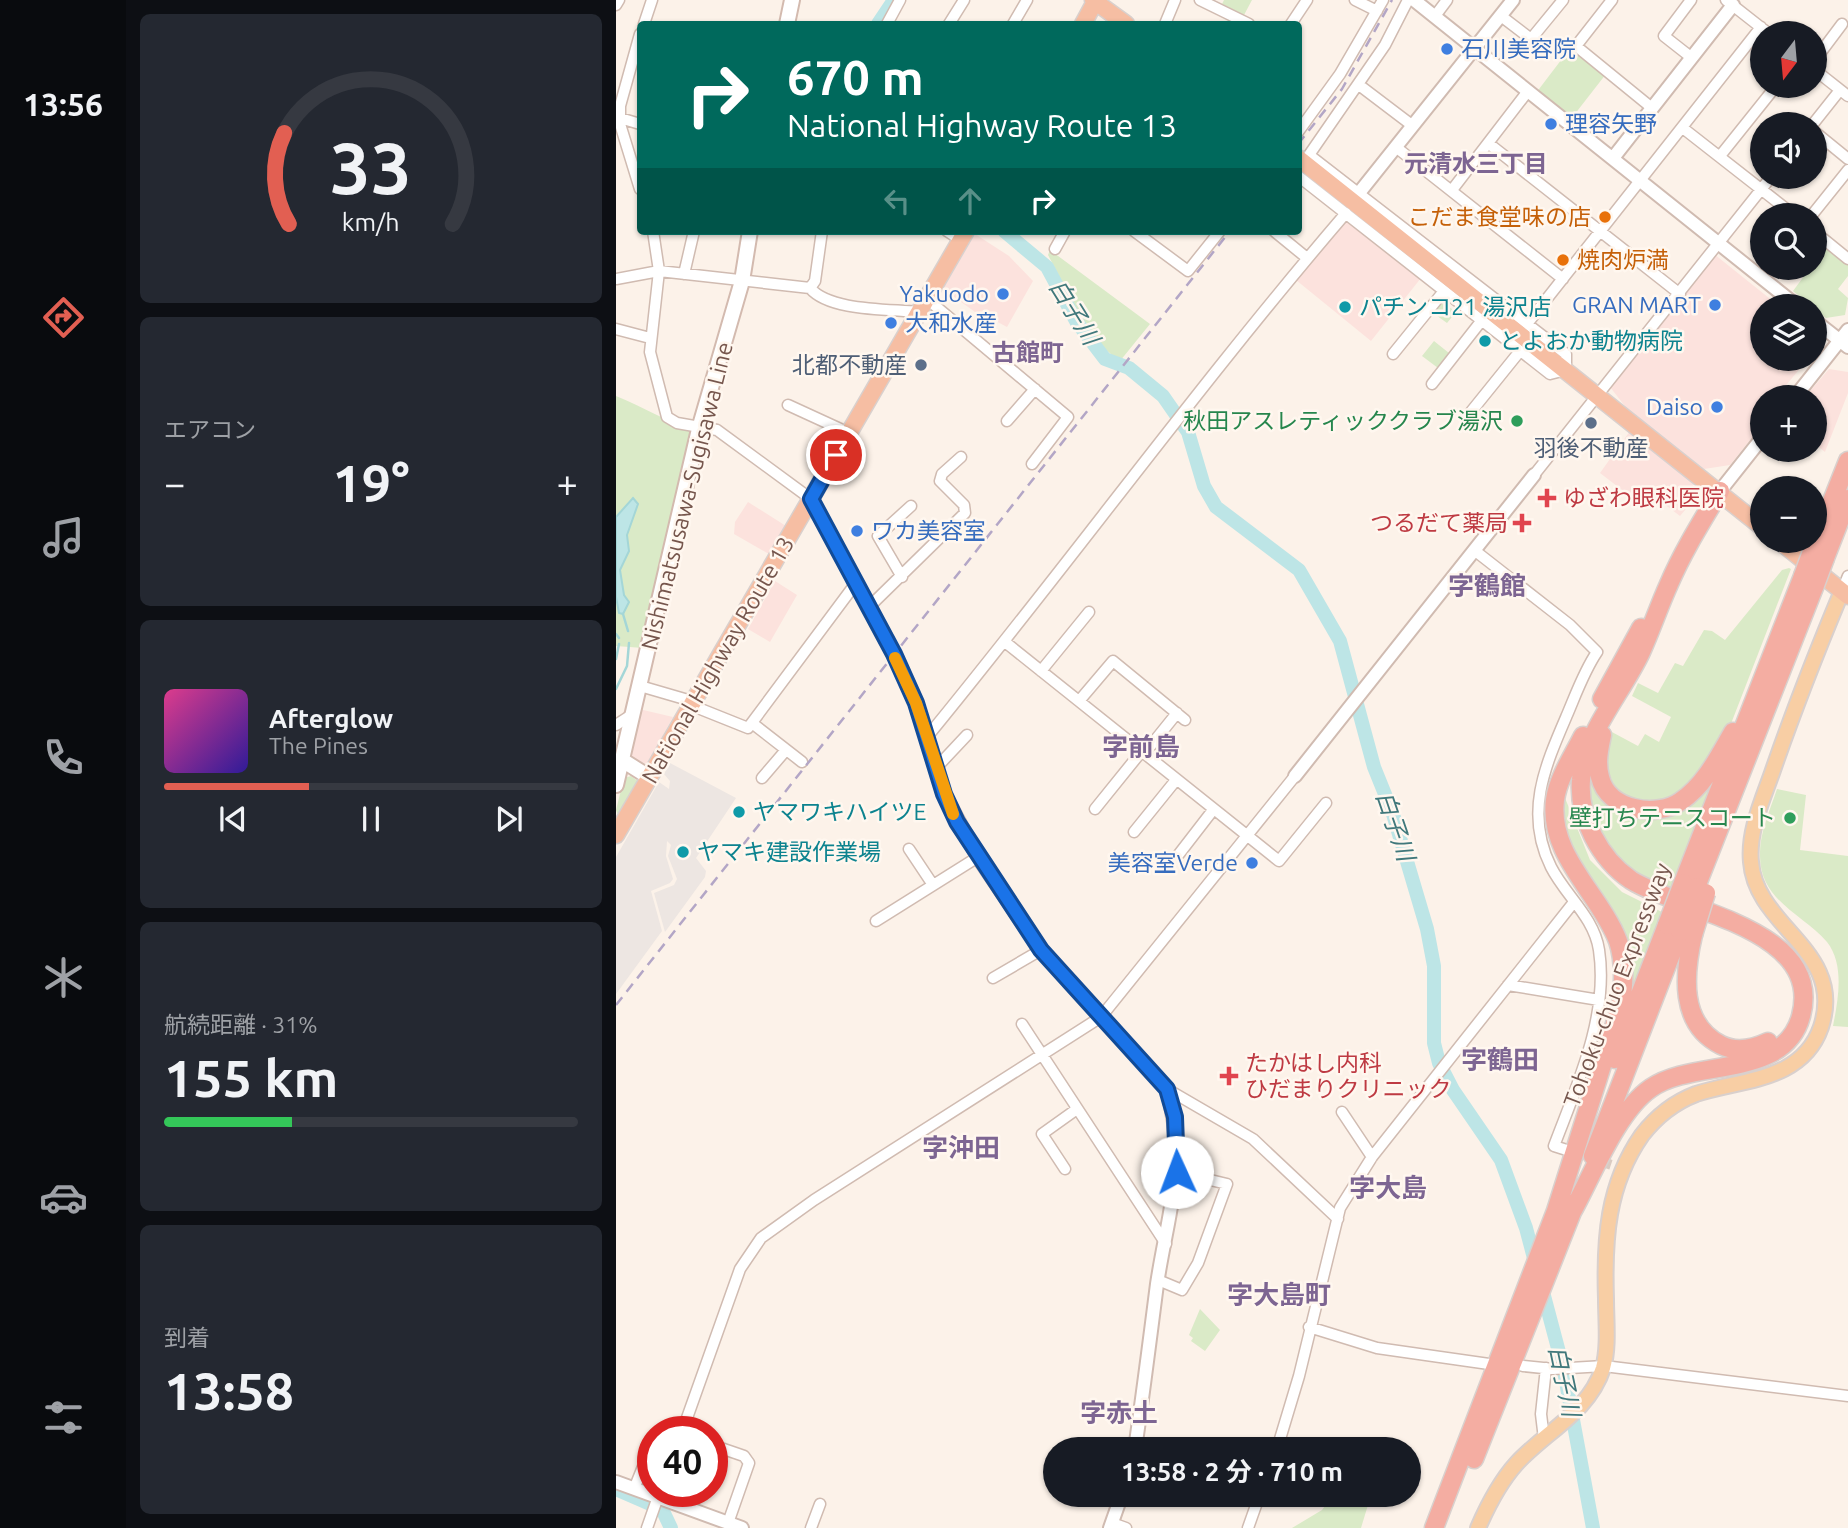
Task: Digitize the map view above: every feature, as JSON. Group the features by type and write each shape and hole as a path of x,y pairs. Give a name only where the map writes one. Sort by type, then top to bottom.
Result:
{"highway":[{"path":"1084,21 1095,0 1122,21"},
{"path":"1302,161 1750,517"},
{"name":"National Highway Route 13","path":"616,835 964,235"},
{"name":"Tohoku-chuo Expressway","path":"1695,888 1751,765 1763,717 1848,461"},
{"path":"1564,1213 1621,1005 1624,981 1618,942 1604,913 1573,869 1558,828 1555,800 1572,758 1630,646 1670,582 1720,491"},
{"name":"Tohoku-chuo Expressway","path":"1819,554 1848,499"},
{"path":"1794,553 1845,594"},
{"name":"Tohoku-chuo Expressway","path":"1447,1528 1557,1253 1564,1213 1680,930 1757,693 1809,580"},
{"path":"1564,1213 1623,1120 1648,1090 1680,1074 1745,1063 1778,1048 1797,1027 1803,1003 1799,976 1777,947 1756,933 1632,880 1600,849 1587,822 1581,780 1586,752 1640,653 1670,582"},
{"path":"1605,718 1597,756 1600,780 1619,802 1631,807 1661,810 1692,794 1709,772 1757,693"},
{"path":"1572,758 1572,799 1577,820 1582,836 1606,869 1638,892 1763,949 1784,970 1790,981 1792,1004 1786,1025 1772,1040 1750,1049 1727,1048 1705,1035 1696,1023 1688,1002 1680,930 1695,888"},
{"name":"Tohoku-chuo Expressway","path":"1434,1528 1549,1232 1564,1213"}],"main road":[{"path":"788,21 792,0"},
{"name":"Nishimatsusawa-Sugisawa Line","path":"616,785 699,429 742,281 749,235"},
{"path":"1478,1528 1502,1482 1585,1401 1604,1366 1606,1233 1619,1167 1643,1135 1672,1106 1696,1095 1772,1076 1804,1056 1820,1028 1825,997 1818,967 1759,893 1750,858 1758,813 1845,594"},
{"path":"622,760 649,777"}],"street":[{"path":"616,5 619,0"},
{"path":"645,21 652,0"},
{"path":"889,21 900,0"},
{"path":"952,21 964,0"},
{"path":"1015,21 1027,0"},
{"path":"1166,21 1175,0"},
{"path":"1200,0 1243,21"},
{"path":"1293,21 1307,0"},
{"path":"1355,0 1377,12"},
{"path":"1302,126 1340,74 1383,0"},
{"path":"1302,179 1550,374 1566,370 1566,354 1309,155 1359,85 1408,0"},
{"path":"1414,0 1782,294"},
{"path":"1435,16 1447,0"},
{"path":"1359,193 1513,0"},
{"path":"1501,16 1531,39 1563,0"},
{"path":"1612,0 1576,46 1652,108"},
{"path":"1691,0 1664,36 1692,58"},
{"path":"1613,158 1692,58 1729,2 1753,21"},
{"path":"1827,44 1842,24"},
{"path":"637,45 620,106 620,118 637,179"},
{"path":"1527,324 1684,129 1716,82 1750,46"},
{"path":"1825,112 1844,93 1827,80"},
{"path":"1359,85 1413,125"},
{"path":"1452,190 1528,91"},
{"path":"1720,156 1766,98"},
{"path":"620,118 637,123"},
{"path":"1684,129 1778,203"},
{"path":"1827,142 1848,159"},
{"path":"1488,143 1680,294"},
{"path":"1397,148 1563,279"},
{"path":"1822,203 1848,170"},
{"path":"688,1416 740,1269 754,1245 814,1200 1101,1017 1761,190"},
{"path":"926,737 1005,642 1307,258 1346,213"},
{"path":"654,235 659,271 650,338 661,405 667,417 699,429 717,430 811,499 894,654 948,804 978,857 1041,950 1167,1089 1253,1139 1338,1219"},
{"path":"684,274 693,235"},
{"path":"810,288 815,281 821,235"},
{"path":"1055,249 1063,235"},
{"path":"1139,235 1188,271 1217,235"},
{"path":"1278,235 1307,258"},
{"path":"1827,242 1848,259"},
{"path":"616,279 659,271 810,288 818,298 850,306 923,306 1068,418 1032,464"},
{"path":"1393,354 1444,291"},
{"path":"1432,383 1482,320"},
{"path":"616,329 650,338"},
{"path":"1806,385 1844,344 1848,330"},
{"path":"1827,331 1844,344"},
{"path":"1470,413 1520,351"},
{"path":"1007,421 1035,390"},
{"path":"788,405 849,433"},
{"path":"1720,491 1750,453"},
{"path":"869,607 965,513 964,505 940,481 942,474 961,457"},
{"path":"902,577 878,536 911,506"},
{"path":"1474,550 1570,625 1597,652 1549,756 1538,788 1538,825 1542,847 1552,869 1586,918 1598,946 1601,968 1599,1000 1575,1090 1554,1146 1573,1152"},
{"path":"1845,594 1848,576"},
{"path":"640,686 694,704 748,728 856,583"},
{"path":"1041,671 1089,612"},
{"path":"1005,642 1279,861 1326,803"},
{"path":"1079,701 1113,661 1181,716 1142,753 1094,809"},
{"path":"616,725 634,714"},
{"path":"751,723 802,762"},
{"path":"936,768 967,735"},
{"path":"762,778 786,750"},
{"path":"1134,832 1176,780"},
{"path":"1179,854 1213,810"},
{"path":"909,849 933,885"},
{"path":"876,921 978,857"},
{"path":"1281,1437 1299,1376 1340,1208 1372,1157 1574,902"},
{"path":"993,978 1041,950"},
{"path":"1507,985 1599,1000"},
{"path":"1022,1024 1166,1244"},
{"path":"1137,1437 1158,1280 1177,1172 1175,1117 1167,1089"},
{"path":"1065,1169 1042,1134 1077,1110"},
{"path":"1342,1112 1372,1157"},
{"path":"1158,1280 1182,1290 1198,1263 1227,1184 1177,1172"},
{"path":"1309,1327 1377,1348 1489,1364"},
{"path":"1523,1366 1604,1366 1848,1396"},
{"path":"1544,1439 1541,1414 1549,1368"},
{"path":"728,1450 744,1457 749,1463 728,1523"},
{"path":"616,1482 637,1490"},
{"path":"634,1489 637,1482"},
{"path":"811,1528 820,1504"},
{"path":"647,1528 654,1507"},
{"path":"681,1507 742,1528"},
{"path":"1117,1507 1111,1525 1126,1528"},
{"path":"1248,1528 1255,1507"}],"shaded area":[{"path":"1345,219 1421,278 1371,341 1296,280"},
{"path":"974,235 1009,256 1033,281 1007,327 992,319 989,322 943,289"},
{"path":"1714,254 1764,294 1750,294 1750,371 1798,371 1786,385 1750,385 1750,440 1730,465 1704,469 1628,410 1610,387"},
{"path":"1829,369 1848,372 1848,393 1827,447 1827,385 1815,385"},
{"path":"1630,431 1692,481 1696,497 1680,516 1639,485 1630,496 1600,473"},
{"path":"748,502 786,526 769,554 734,534 735,522"},
{"path":"775,581 797,595 770,642 748,629"},
{"path":"639,709 673,717 647,764 627,757"},
{"path":"670,763 736,798 696,858 706,871 705,877 665,932 654,893 674,885 677,879 668,856 671,845 667,841 666,856 673,879 651,891 662,931 616,994 616,857 659,782 669,789 670,781 664,774"}],"green space":[{"path":"1224,0 1252,0 1244,15 1222,4"},
{"path":"1571,47 1606,74 1571,119 1536,93"},
{"path":"1827,248 1848,264 1848,276 1838,289 1848,298 1845,315 1827,318 1827,294 1797,294 1793,291 1801,280 1827,280"},
{"path":"1050,250 1150,324 1120,361 1107,351 1087,327 1048,255"},
{"path":"1441,301 1456,312 1447,323 1433,313"},
{"path":"1434,341 1449,353 1438,368 1422,356"},
{"path":"616,396 696,431 643,648 616,646"},
{"path":"1791,569 1727,734 1686,791 1652,805 1623,797 1607,766 1606,749 1610,731 1638,746 1645,734 1659,742 1671,717 1632,696 1638,683 1658,693 1675,663 1683,666 1704,630 1712,631 1725,640 1782,570"},
{"path":"1722,767 1671,893 1621,861 1601,834 1589,799 1586,776 1593,768 1642,816"},
{"path":"631,776 639,782 621,815 618,815 616,810 624,778"},
{"path":"1561,788 1590,860 1622,892 1664,913 1633,996 1628,994 1630,970 1562,825"},
{"path":"1777,789 1806,795 1800,850 1848,856 1848,1027 1833,1026 1839,983 1833,951 1817,932 1775,896 1762,871 1761,839"},
{"path":"1200,1309 1220,1330 1205,1351 1191,1341 1193,1338 1189,1335"},
{"path":"1324,1507 1367,1507 1361,1528 1292,1528"}],"water":[{"path":"633,498 638,504 627,535 629,551 620,570 624,595 629,602 623,614 619,613 616,597 616,517"}],"waterway":[{"name":"白子川","path":"880,21 894,0"},
{"name":"白子川","path":"1009,235 1047,267 1076,321 1105,359 1129,368 1163,396 1188,432 1204,486 1216,507 1299,570 1340,641 1374,767 1393,814 1427,929 1434,966 1434,1043 1439,1063 1453,1090 1501,1160 1526,1228 1564,1371 1593,1528"},
{"path":"623,614 628,631"},
{"path":"616,634 619,638"},
{"path":"616,689 627,666 629,643"},
{"path":"616,659 619,644"},
{"path":"616,1489 662,1509 671,1528"}],"tunnel":[{"path":"1573,1152 1615,1166"}],"railway":[{"path":"1302,139 1342,89 1392,0"},
{"path":"616,1005 1227,235"}],"slow traffic":[{"path":"895,658 916,703 944,794 953,814"}],"place":[{"name":"石川美容院","path":"1447,49"},
{"name":"理容矢野","path":"1551,124"},
{"name":"こだま食堂味の店","path":"1605,217"},
{"name":"焼肉炉満","path":"1563,260"},
{"name":"Yakuodo","path":"1003,294"},
{"name":"GRAN MART","path":"1715,305"},
{"name":"パチンコ21 湯沢店","path":"1345,307"},
{"name":"大和水産","path":"891,323"},
{"name":"とよおか動物病院","path":"1485,341"},
{"name":"北都不動産","path":"921,365"},
{"name":"Daiso","path":"1717,407"},
{"name":"秋田アスレティッククラブ湯沢","path":"1517,421"},
{"name":"羽後不動産","path":"1591,423"},
{"name":"ゆざわ眼科医院","path":"1547,498"},
{"name":"つるだて薬局","path":"1522,523"},
{"name":"ワカ美容室","path":"857,531"},
{"name":"ヤマワキハイツE","path":"739,812"},
{"name":"壁打ちテニスコート","path":"1790,818"},
{"name":"ヤマキ建設作業場","path":"683,852"},
{"name":"美容室Verde","path":"1252,863"},
{"name":"たかはし内科 ひだまりクリニック","path":"1229,1076"}],"district":[{"name":"元清水三丁目","path":"1476,164"},
{"name":"古館町","path":"1028,353"},
{"name":"字鶴館","path":"1487,586"},
{"name":"字前島","path":"1141,747"},
{"name":"字鶴田","path":"1500,1060"},
{"name":"字沖田","path":"961,1148"},
{"name":"字大島","path":"1388,1188"},
{"name":"字大島町","path":"1279,1295"},
{"name":"字赤土","path":"1119,1413"}],"route":[{"path":"836,455 811,499 894,654 916,703 944,794 957,822 1041,950 1167,1089 1175,1117 1177,1172"}]}
